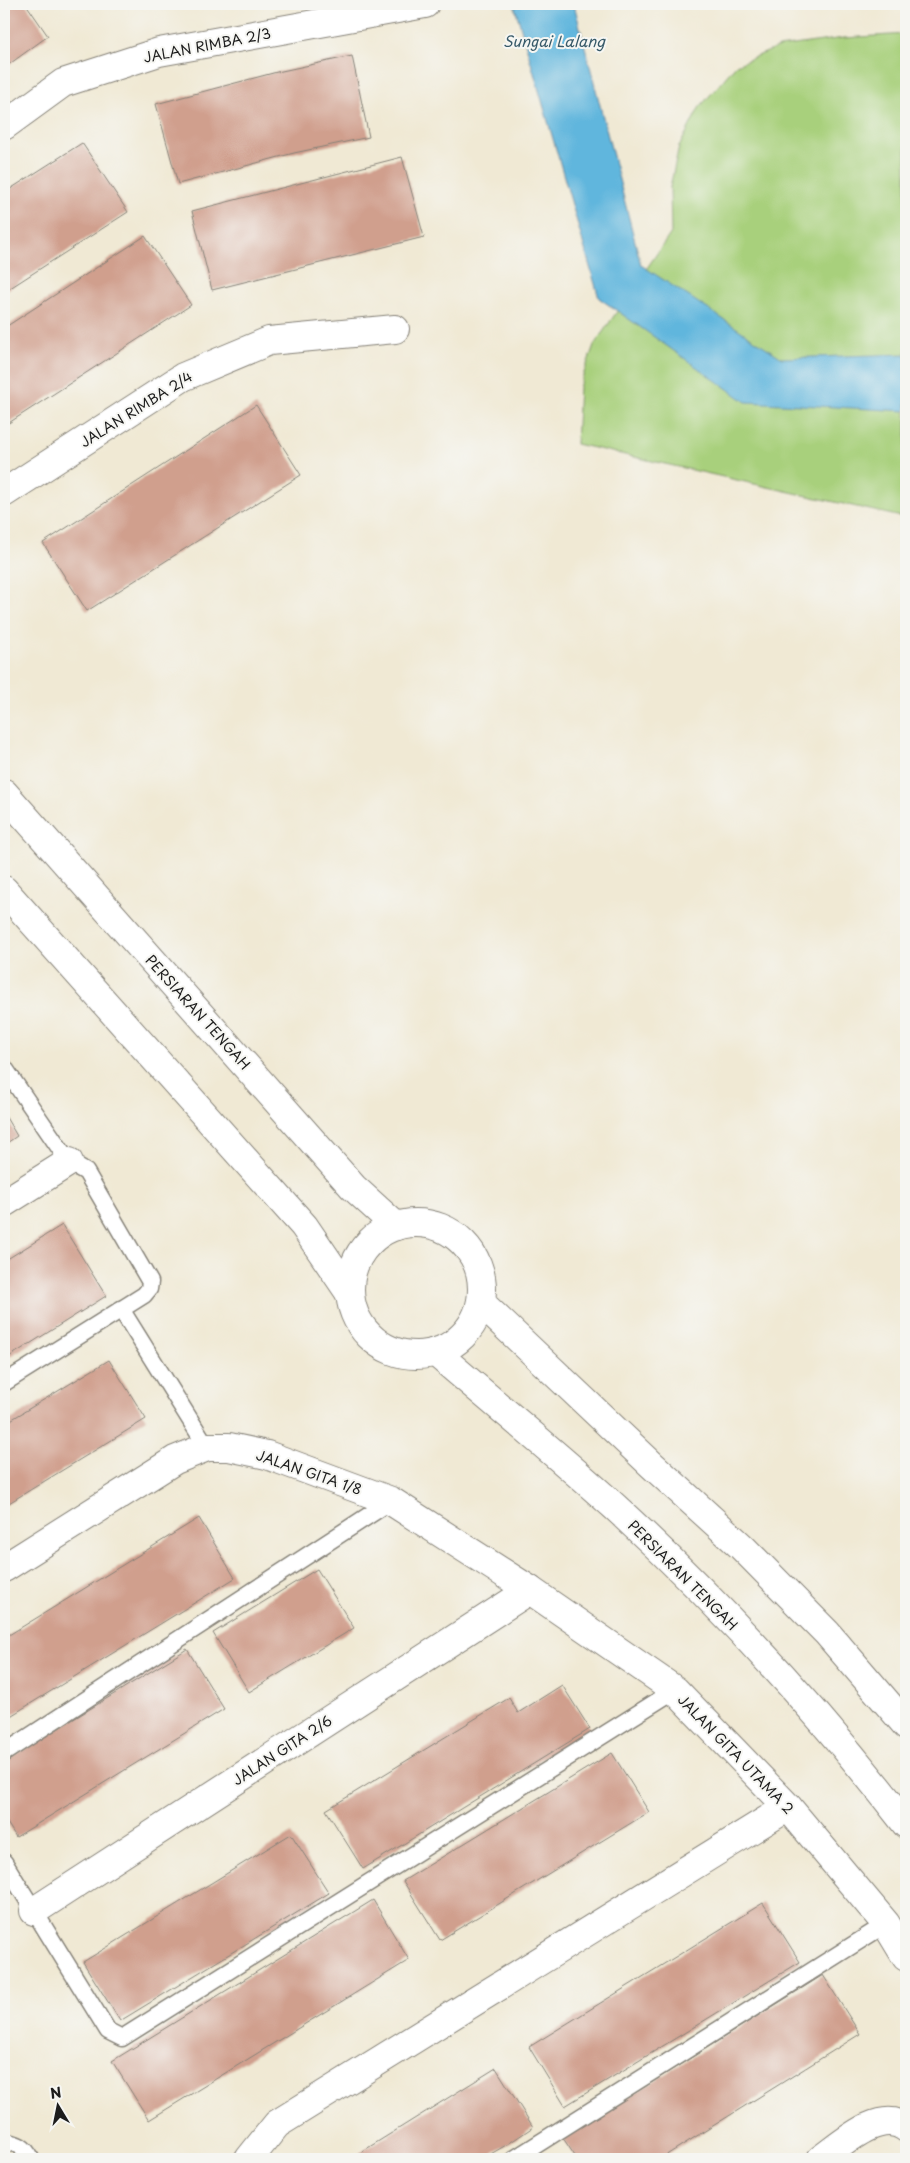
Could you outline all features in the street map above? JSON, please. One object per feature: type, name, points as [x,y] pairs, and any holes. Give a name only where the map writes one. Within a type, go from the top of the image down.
[{"type":"street","name":"JALAN RIMBA 2/3","points":[[4,126],[63,83],[159,52],[425,4]]},
{"type":"street","name":"JALAN RIMBA 2/4","points":[[4,493],[183,377],[269,341],[396,329]]},
{"type":"street","name":"PERSIARAN TENGAH","points":[[4,793],[353,1187],[396,1226]]},
{"type":"street","points":[[4,890],[304,1226],[349,1292]]},
{"type":"street","points":[[4,1204],[68,1162]]},
{"type":"street","points":[[413,1223],[431,1224],[447,1230],[461,1240],[472,1253],[480,1269],[483,1286],[476,1320],[466,1334],[452,1345],[419,1356],[402,1354],[378,1343],[360,1325],[352,1309],[349,1292],[350,1275],[357,1258],[366,1244],[380,1233],[396,1226],[413,1223]]},
{"type":"street","points":[[481,1303],[652,1465],[742,1546],[827,1633],[906,1725]]},
{"type":"street","name":"PERSIARAN TENGAH","points":[[435,1352],[614,1506],[700,1589],[853,1755],[906,1824]]},
{"type":"street","name":"JALAN GITA 1/8","points":[[4,1568],[174,1460],[207,1447],[229,1447],[267,1455],[391,1501],[530,1590]]},
{"type":"street","name":"JALAN GITA UTAMA 2","points":[[530,1590],[675,1690],[788,1807],[886,1924],[906,1957]]},
{"type":"street","name":"JALAN GITA 2/6","points":[[34,1911],[530,1590]]},
{"type":"street","points":[[250,2157],[277,2124],[788,1807]]},
{"type":"street","points":[[820,2159],[873,2124],[886,2120],[906,2128]]},
{"type":"lane","points":[[4,1067],[68,1162],[86,1172],[148,1274],[150,1282],[149,1289],[144,1295],[4,1383]]},
{"type":"lane","points":[[121,1309],[207,1447]]},
{"type":"lane","points":[[4,1753],[391,1501]]},
{"type":"lane","points":[[4,1862],[108,2031],[122,2038],[675,1690]]},
{"type":"lane","points":[[514,2159],[886,1924]]},
{"type":"lane","points":[[4,2143],[10,2142],[21,2146],[31,2159]]},
{"type":"green space","points":[[906,34],[906,518],[576,444],[579,387],[594,345],[671,233],[670,187],[679,147],[699,108],[736,65],[779,47],[844,38]]},
{"type":"water","name":"Sungai Lalang","points":[[514,4],[574,4],[641,265],[782,358],[906,354],[906,411],[746,402],[599,298]]},
{"type":"building","points":[[4,4],[26,4],[48,36],[4,68]]},
{"type":"building","points":[[352,56],[369,137],[294,153],[178,184],[156,104],[277,72]]},
{"type":"building","points":[[82,143],[128,212],[4,292],[4,193]]},
{"type":"building","points":[[402,157],[424,237],[212,290],[192,211]]},
{"type":"building","points":[[145,236],[191,305],[4,426],[4,328]]},
{"type":"building","points":[[256,405],[301,475],[87,611],[43,543]]},
{"type":"building","points":[[4,1114],[17,1136],[4,1145]]},
{"type":"building","points":[[62,1225],[106,1296],[4,1360],[4,1261]]},
{"type":"building","points":[[109,1360],[146,1419],[4,1506],[4,1424]]},
{"type":"building","points":[[199,1518],[235,1578],[4,1720],[4,1638]]},
{"type":"building","points":[[317,1569],[354,1628],[249,1692],[213,1633]]},
{"type":"building","points":[[187,1649],[224,1709],[16,1837],[4,1818],[4,1762]]},
{"type":"building","points":[[562,1685],[590,1729],[363,1869],[326,1810],[509,1698],[518,1713]]},
{"type":"building","points":[[612,1753],[649,1812],[440,1940],[403,1881]]},
{"type":"building","points":[[291,1834],[329,1893],[120,2021],[83,1962]]},
{"type":"building","points":[[373,1900],[409,1960],[149,2120],[112,2061]]},
{"type":"building","points":[[763,1903],[800,1962],[565,2106],[529,2047]]},
{"type":"building","points":[[823,1975],[860,2034],[660,2159],[577,2159],[563,2138]]},
{"type":"building","points":[[496,2068],[533,2127],[508,2144],[482,2159],[350,2159]]}]
